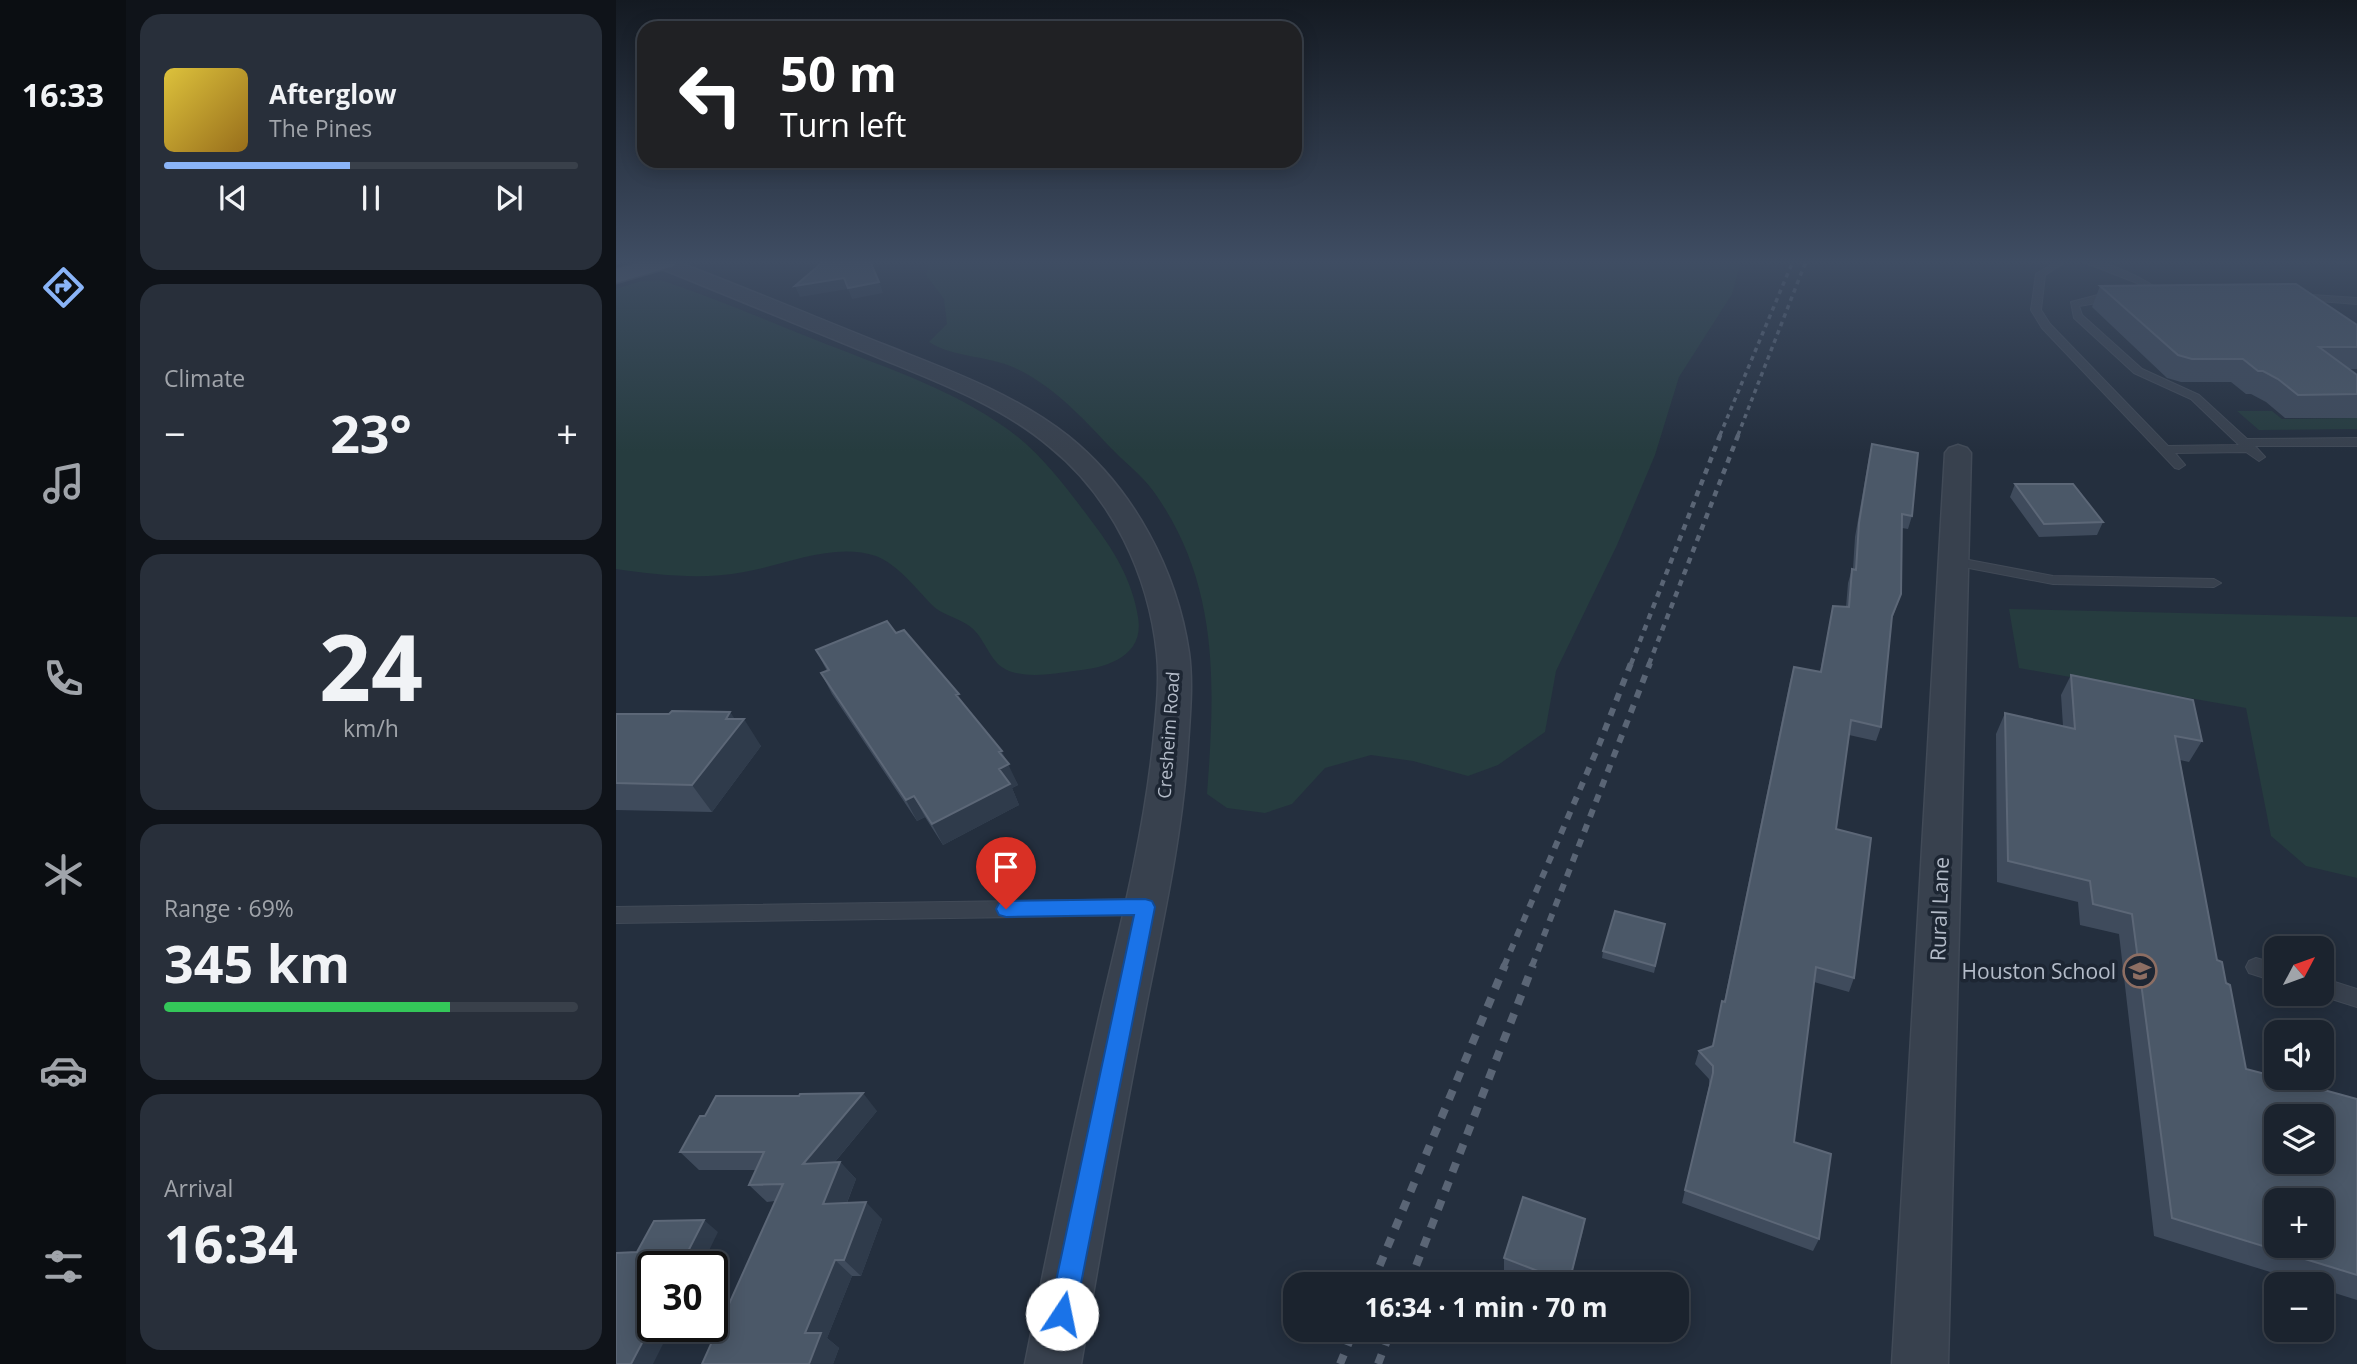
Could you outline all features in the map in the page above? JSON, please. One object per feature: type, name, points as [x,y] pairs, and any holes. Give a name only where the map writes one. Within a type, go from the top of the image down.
[{"type":"street","name":"Cresheim Road","points":[[818,325],[978,391],[1019,413],[1061,443],[1123,509],[1143,549],[1162,604],[1173,651],[1170,748],[1145,907],[1052,1364]]},
{"type":"street","name":"Rural Lane","points":[[1920,1364],[1958,453]]},
{"type":"lane","points":[[2045,325],[2179,465]]},
{"type":"lane","points":[[2087,325],[2138,371],[2195,397],[2251,449]]},
{"type":"lane","points":[[2165,450],[2251,449],[2357,442]]},
{"type":"lane","points":[[1953,562],[2053,580],[2214,583]]},
{"type":"lane","points":[[616,915],[1145,907]]},
{"type":"lane","points":[[2256,967],[2264,969]]},
{"type":"lane","points":[[2334,991],[2357,998]]},
{"type":"green space","points":[[616,325],[778,325],[925,383],[973,407],[1018,437],[1038,455],[1065,487],[1114,553],[1131,590],[1139,631],[1129,651],[1110,663],[1044,675],[1023,674],[1004,669],[973,629],[935,607],[906,577],[876,556],[860,552],[826,553],[760,569],[712,576],[664,575],[616,569]]},
{"type":"green space","points":[[946,325],[1712,325],[1679,377],[1655,455],[1617,545],[1556,671],[1545,732],[1498,765],[1468,776],[1413,761],[1371,755],[1325,768],[1292,804],[1265,813],[1227,808],[1207,794],[1211,676],[1202,600],[1176,527],[1154,492],[1077,413],[1054,392],[1029,375],[1004,364],[949,351],[929,342]]},
{"type":"green space","points":[[2237,411],[2272,411],[2282,419],[2357,418],[2357,429],[2259,430]]},
{"type":"green space","points":[[2009,609],[2357,617],[2357,878],[2306,866],[2271,836],[2246,708],[2019,668]]},
{"type":"building","points":[[2144,325],[2356,325],[2357,347],[2319,347],[2357,375],[2357,394],[2298,395],[2278,379],[2258,371],[2243,359],[2192,359],[2178,355]]},
{"type":"building","points":[[1872,444],[1918,453],[1912,516],[1902,514],[1901,594],[1892,616],[1881,727],[1851,720],[1836,829],[1871,838],[1854,978],[1816,967],[1794,1142],[1831,1154],[1819,1239],[1685,1190],[1713,1073],[1713,1066],[1699,1051],[1713,1046],[1722,1001],[1725,1002],[1794,667],[1821,672],[1833,606],[1849,607],[1852,569],[1856,570],[1859,523]]},
{"type":"building","points":[[2015,484],[2073,484],[2103,522],[2044,524]]},
{"type":"building","points":[[887,621],[896,633],[904,630],[959,694],[956,695],[1002,751],[999,752],[1009,764],[999,769],[1010,784],[932,824],[914,796],[906,800],[821,673],[829,670],[816,650]]},
{"type":"building","points":[[2071,675],[2193,700],[2202,741],[2175,736],[2217,960],[2222,962],[2226,983],[2230,985],[2246,1069],[2264,1074],[2264,1090],[2324,1090],[2357,1099],[2357,1275],[2302,1258],[2334,1258],[2334,1188],[2264,1188],[2264,1246],[2172,1218],[2132,914],[2093,904],[2090,881],[2008,861],[2005,713],[2075,729]]},
{"type":"building","points":[[672,711],[730,712],[726,719],[744,719],[692,785],[616,783],[616,714],[669,714]]},
{"type":"building","points":[[1615,911],[1665,924],[1655,966],[1603,951]]},
{"type":"building","points":[[863,1093],[803,1164],[840,1162],[823,1204],[866,1202],[844,1260],[835,1260],[805,1333],[821,1333],[809,1364],[702,1364],[712,1342],[728,1342],[728,1306],[783,1184],[749,1185],[764,1152],[680,1152],[700,1116],[705,1116],[716,1096]]},
{"type":"building","points":[[1523,1197],[1585,1219],[1572,1272],[1540,1272],[1504,1258]]},
{"type":"building","points":[[704,1220],[688,1251],[638,1251],[654,1221]]},
{"type":"building","points":[[637,1252],[637,1342],[643,1342],[631,1364],[616,1364],[616,1253]]},
{"type":"railway","points":[[1720,435],[1766,325]]},
{"type":"railway","points":[[1738,435],[1781,325]]},
{"type":"railway","points":[[1631,664],[1721,433]]},
{"type":"railway","points":[[1649,664],[1739,433]]},
{"type":"railway","points":[[1504,966],[1599,745],[1631,663]]},
{"type":"railway","points":[[1532,966],[1650,663]]},
{"type":"railway","points":[[1377,1272],[1505,965]]},
{"type":"railway","points":[[1414,1272],[1533,965]]},
{"type":"railway","points":[[1340,1364],[1349,1342]]},
{"type":"railway","points":[[1378,1364],[1386,1342]]},
{"type":"place","name":"Houston School","points":[[2140,971]]},
{"type":"route","points":[[1006,909],[1145,907],[1111,1063],[1062,1314]]}]
